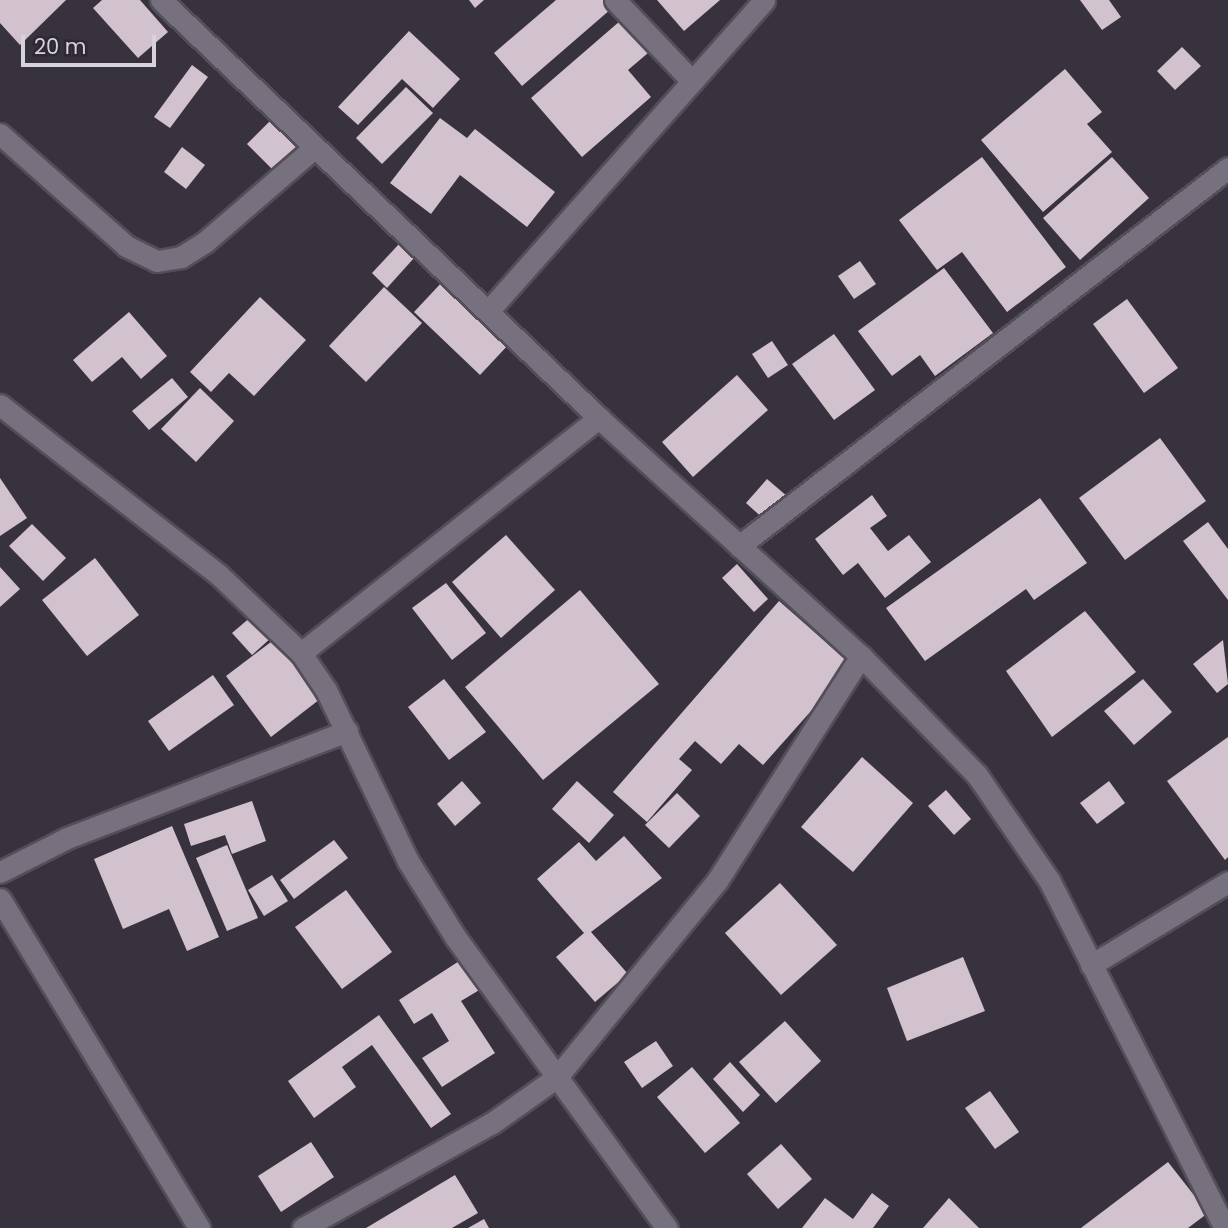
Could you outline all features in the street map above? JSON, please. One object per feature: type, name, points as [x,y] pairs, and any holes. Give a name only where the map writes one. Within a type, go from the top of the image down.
[{"type":"street","points":[[161,0],[490,309],[599,418],[861,656],[1014,820],[1225,1228]]},
{"type":"street","points":[[615,0],[690,79]]},
{"type":"street","points":[[490,309],[690,79],[764,0]]},
{"type":"street","points":[[0,134],[126,246],[157,261],[181,257],[205,242],[316,147]]},
{"type":"street","points":[[739,546],[1228,168]]},
{"type":"street","points":[[0,405],[219,575],[301,653],[346,731],[408,861],[557,1077],[667,1228]]},
{"type":"street","points":[[301,653],[599,418]]},
{"type":"street","points":[[303,1228],[492,1123],[557,1077],[717,881],[861,656]]},
{"type":"street","points":[[0,872],[67,838],[346,731]]},
{"type":"street","points":[[1091,965],[1228,882]]},
{"type":"street","points":[[0,899],[200,1228]]},
{"type":"building","points":[[0,0],[66,0],[20,45],[0,23]]},
{"type":"building","points":[[102,0],[140,0],[168,32],[138,58],[93,8]]},
{"type":"building","points":[[469,0],[484,0],[475,8]]},
{"type":"building","points":[[556,0],[603,0],[611,9],[522,86],[494,53]]},
{"type":"building","points":[[657,0],[720,0],[684,31]]},
{"type":"building","points":[[1080,0],[1109,0],[1121,17],[1102,30]]},
{"type":"building","points":[[620,21],[648,53],[628,70],[651,97],[582,157],[531,98]]},
{"type":"building","points":[[409,31],[460,79],[433,108],[402,79],[358,125],[338,107]]},
{"type":"building","points":[[1182,47],[1201,66],[1175,90],[1157,71]]},
{"type":"building","points":[[192,65],[208,77],[170,128],[154,117]]},
{"type":"building","points":[[1065,69],[1102,112],[1087,124],[1112,152],[1043,212],[981,140]]},
{"type":"building","points":[[406,87],[433,113],[382,164],[356,138]]},
{"type":"building","points":[[284,107],[313,136],[275,172],[247,144]]},
{"type":"building","points":[[440,118],[467,138],[475,129],[555,192],[527,227],[460,175],[431,214],[390,183]]},
{"type":"building","points":[[182,147],[205,165],[186,189],[164,172]]},
{"type":"building","points":[[982,157],[1066,267],[1007,312],[962,252],[937,270],[899,220]]},
{"type":"building","points":[[1112,157],[1149,198],[1080,260],[1043,218]]},
{"type":"building","points":[[399,244],[414,258],[387,288],[372,273]]},
{"type":"building","points":[[860,261],[876,284],[854,299],[838,276]]},
{"type":"building","points":[[944,268],[993,333],[935,376],[920,355],[892,376],[858,331]]},
{"type":"building","points":[[444,280],[510,343],[480,375],[414,312]]},
{"type":"building","points":[[384,287],[422,323],[366,382],[329,346]]},
{"type":"building","points":[[260,297],[306,340],[254,396],[229,373],[211,392],[190,372]]},
{"type":"building","points":[[1127,299],[1178,368],[1144,393],[1093,324]]},
{"type":"building","points":[[129,312],[167,356],[141,379],[122,357],[92,382],[73,360]]},
{"type":"building","points":[[834,334],[875,390],[834,420],[792,364]]},
{"type":"building","points":[[772,341],[788,365],[768,378],[752,354]]},
{"type":"building","points":[[737,375],[768,410],[693,477],[662,442]]},
{"type":"building","points":[[172,378],[188,397],[149,430],[132,411]]},
{"type":"building","points":[[200,388],[234,421],[196,462],[161,429]]},
{"type":"building","points":[[1160,438],[1206,501],[1125,560],[1079,498]]},
{"type":"building","points":[[0,478],[27,518],[0,536]]},
{"type":"building","points":[[767,479],[788,497],[766,521],[746,503]]},
{"type":"building","points":[[872,495],[887,516],[870,528],[888,551],[909,535],[931,562],[885,598],[858,563],[843,575],[815,539]]},
{"type":"building","points":[[1040,498],[1087,563],[1034,600],[1026,589],[925,661],[886,608]]},
{"type":"building","points":[[1208,522],[1228,549],[1228,600],[1183,541]]},
{"type":"building","points":[[32,524],[66,558],[43,581],[9,546]]},
{"type":"building","points":[[506,535],[555,590],[501,638],[452,582]]},
{"type":"building","points":[[95,558],[139,615],[87,656],[42,600]]},
{"type":"building","points":[[737,564],[768,599],[754,612],[722,578]]},
{"type":"building","points":[[0,567],[20,589],[0,607]]},
{"type":"building","points":[[446,583],[486,633],[452,660],[412,608]]},
{"type":"building","points":[[580,590],[659,684],[543,780],[465,687]]},
{"type":"building","points":[[779,601],[852,665],[763,765],[739,744],[721,764],[695,741],[679,759],[692,770],[647,822],[613,792]]},
{"type":"building","points":[[1085,611],[1136,672],[1052,737],[1006,671]]},
{"type":"building","points":[[252,616],[272,637],[252,655],[232,633]]},
{"type":"building","points":[[279,636],[324,696],[271,737],[226,676]]},
{"type":"building","points":[[1223,640],[1228,684],[1217,693],[1193,664]]},
{"type":"building","points":[[213,675],[234,705],[169,751],[148,721]]},
{"type":"building","points":[[444,679],[486,732],[449,760],[408,707]]},
{"type":"building","points":[[1143,679],[1172,712],[1134,745],[1104,711]]},
{"type":"building","points":[[1228,737],[1228,857],[1225,860],[1167,781]]},
{"type":"building","points":[[862,757],[913,803],[853,872],[801,827]]},
{"type":"building","points":[[462,781],[481,803],[455,826],[437,804]]},
{"type":"building","points":[[577,781],[614,815],[589,843],[552,809]]},
{"type":"building","points":[[1109,781],[1125,803],[1097,824],[1080,803]]},
{"type":"building","points":[[946,790],[971,819],[954,835],[928,806]]},
{"type":"building","points":[[677,793],[700,816],[669,848],[645,825]]},
{"type":"building","points":[[252,801],[266,841],[232,854],[225,835],[191,846],[184,824]]},
{"type":"building","points":[[172,826],[219,937],[187,951],[169,909],[123,929],[94,859]]},
{"type":"building","points":[[624,836],[662,878],[591,932],[628,974],[595,1002],[556,957],[584,933],[537,879],[579,842],[596,861]]},
{"type":"building","points":[[334,840],[348,858],[294,899],[280,880]]},
{"type":"building","points":[[227,845],[258,918],[227,931],[196,858]]},
{"type":"building","points":[[272,875],[288,901],[264,916],[248,890]]},
{"type":"building","points":[[780,883],[837,945],[781,995],[725,933]]},
{"type":"building","points":[[346,890],[392,952],[342,989],[295,927]]},
{"type":"building","points":[[467,956],[486,986],[461,1001],[495,1053],[442,1087],[422,1058],[449,1041],[432,1013],[414,1024],[399,1000]]},
{"type":"building","points":[[963,957],[985,1011],[907,1041],[887,988]]},
{"type":"building","points":[[379,1015],[451,1114],[431,1128],[372,1045],[342,1067],[356,1087],[314,1118],[288,1081]]},
{"type":"building","points":[[785,1021],[821,1061],[776,1103],[739,1062]]},
{"type":"building","points":[[656,1041],[673,1066],[642,1088],[624,1062]]},
{"type":"building","points":[[730,1062],[760,1095],[743,1112],[713,1079]]},
{"type":"building","points":[[692,1067],[740,1123],[705,1153],[657,1097]]},
{"type":"building","points":[[990,1091],[1019,1132],[995,1149],[965,1108]]},
{"type":"building","points":[[311,1142],[334,1177],[281,1212],[258,1176]]},
{"type":"building","points":[[781,1144],[812,1179],[778,1209],[747,1174]]},
{"type":"building","points":[[1168,1162],[1208,1213],[1188,1228],[1081,1228]]},
{"type":"building","points":[[455,1175],[478,1213],[452,1228],[366,1228]]},
{"type":"building","points":[[872,1193],[889,1206],[873,1228],[802,1228],[825,1198],[853,1219]]},
{"type":"building","points":[[949,1198],[979,1228],[923,1228]]},
{"type":"building","points":[[484,1219],[489,1228],[468,1228]]}]
